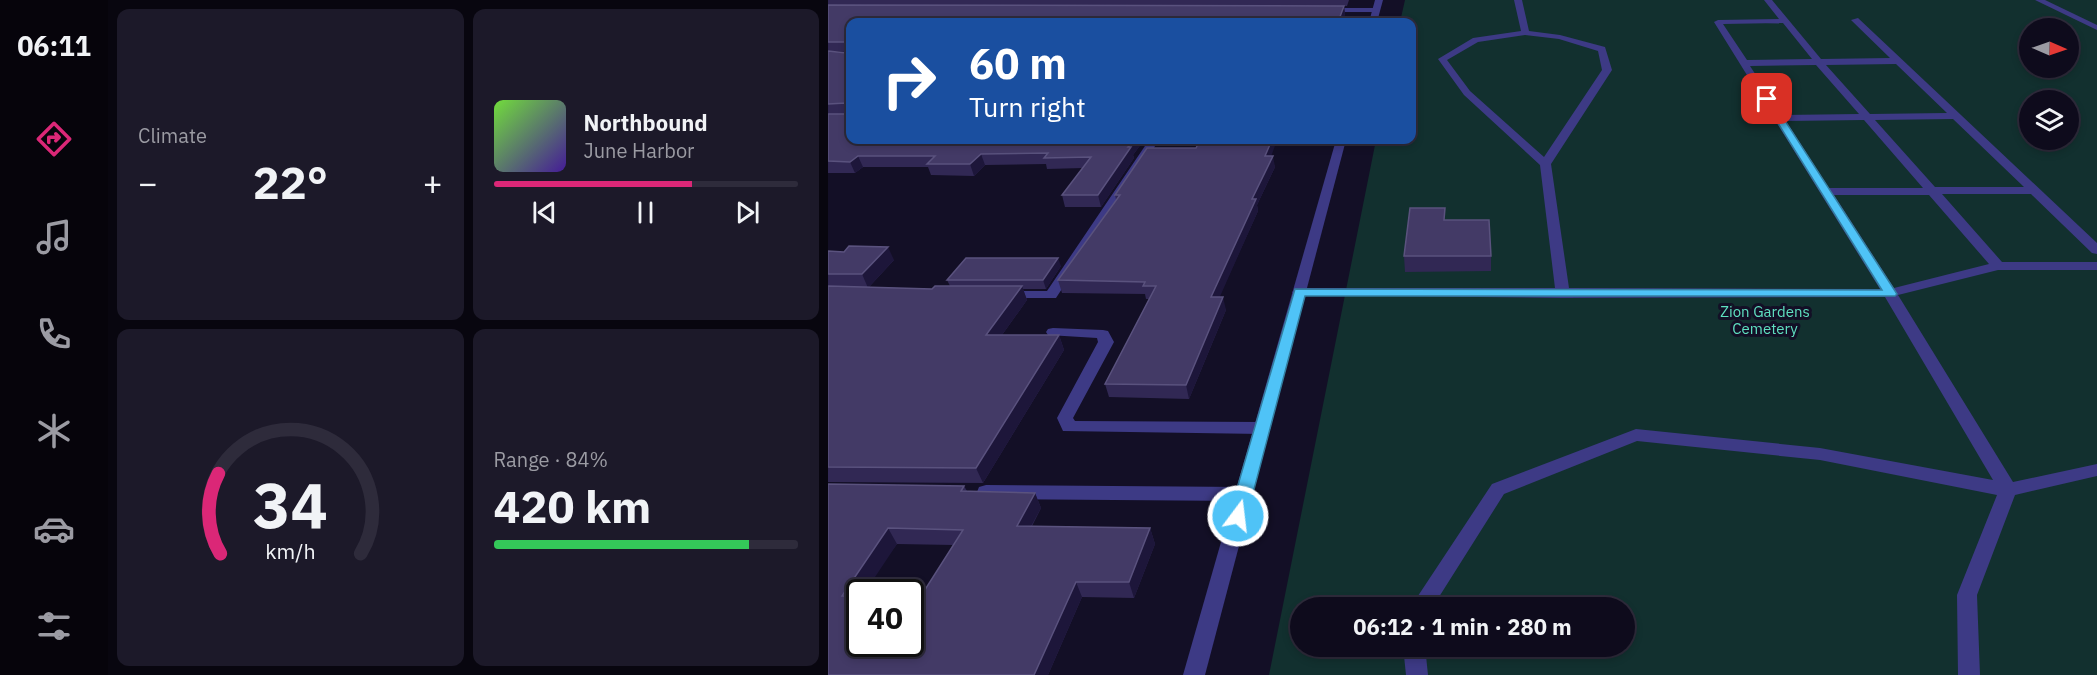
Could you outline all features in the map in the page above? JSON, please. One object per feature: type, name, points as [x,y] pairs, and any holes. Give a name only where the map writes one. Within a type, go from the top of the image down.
[{"type":"street","points":[[1374,18],[1379,0]]},
{"type":"street","points":[[1518,0],[1525,33]]},
{"type":"street","points":[[1768,0],[1818,62],[1998,266]]},
{"type":"street","points":[[2039,0],[2097,28]]},
{"type":"street","points":[[1317,10],[1376,10]]},
{"type":"street","points":[[1855,20],[2097,250]]},
{"type":"street","points":[[1787,21],[1718,22],[1890,294],[2008,490]]},
{"type":"street","points":[[1545,164],[1608,70],[1602,49],[1560,37],[1525,33],[1476,40],[1442,59],[1467,93],[1545,164],[1563,294]]},
{"type":"street","points":[[1744,63],[1898,61]]},
{"type":"street","points":[[1779,118],[1956,116]]},
{"type":"street","points":[[992,295],[1051,295],[1151,144]]},
{"type":"street","points":[[1194,675],[1340,144]]},
{"type":"street","points":[[1826,192],[2034,190]]},
{"type":"street","points":[[1299,292],[1890,294],[1998,266],[2097,266]]},
{"type":"street","points":[[1053,332],[1102,334],[1106,342],[1065,418],[1069,427],[1262,428]]},
{"type":"street","points":[[1427,597],[1498,489],[1636,435],[1820,454],[2008,490],[2097,470]]},
{"type":"street","points":[[1969,675],[1967,595],[2008,490]]},
{"type":"street","points":[[971,492],[1244,494]]},
{"type":"street","points":[[1416,657],[1418,675]]},
{"type":"green space","name":"Zion Gardens Cemetery","points":[[1405,0],[2097,0],[2097,675],[1269,675],[1375,144],[1416,144],[1416,18],[1401,18]]},
{"type":"building","points":[[828,5],[1344,6],[1340,18],[846,18],[846,42],[828,42]]},
{"type":"building","points":[[828,51],[846,53],[846,103],[828,104]]},
{"type":"building","points":[[828,114],[845,114],[846,144],[1131,144],[1128,147],[1131,147],[1098,195],[1062,195],[1091,157],[1044,158],[1048,153],[981,154],[970,164],[927,164],[935,156],[858,156],[850,162],[828,161]]},
{"type":"building","points":[[1198,144],[1270,144],[1265,156],[1273,156],[1252,199],[1256,199],[1211,297],[1223,297],[1186,385],[1105,384],[1156,286],[1143,286],[1145,282],[1058,280],[1120,195],[1115,195],[1147,148],[1196,148]]},
{"type":"building","points":[[1410,208],[1445,208],[1444,220],[1489,220],[1491,256],[1404,256]]},
{"type":"building","points":[[849,246],[888,247],[862,274],[828,274],[828,251],[844,252]]},
{"type":"building","points":[[966,258],[1058,258],[1043,280],[947,280]]},
{"type":"building","points":[[828,286],[932,289],[935,286],[1022,286],[986,335],[1059,335],[976,468],[828,467]]},
{"type":"building","points":[[828,484],[964,486],[961,491],[1035,493],[1017,526],[1150,528],[1129,582],[1076,582],[1034,675],[828,675]]},
{"type":"route","points":[[1238,516],[1299,292],[1890,294],[1767,99]]}]
